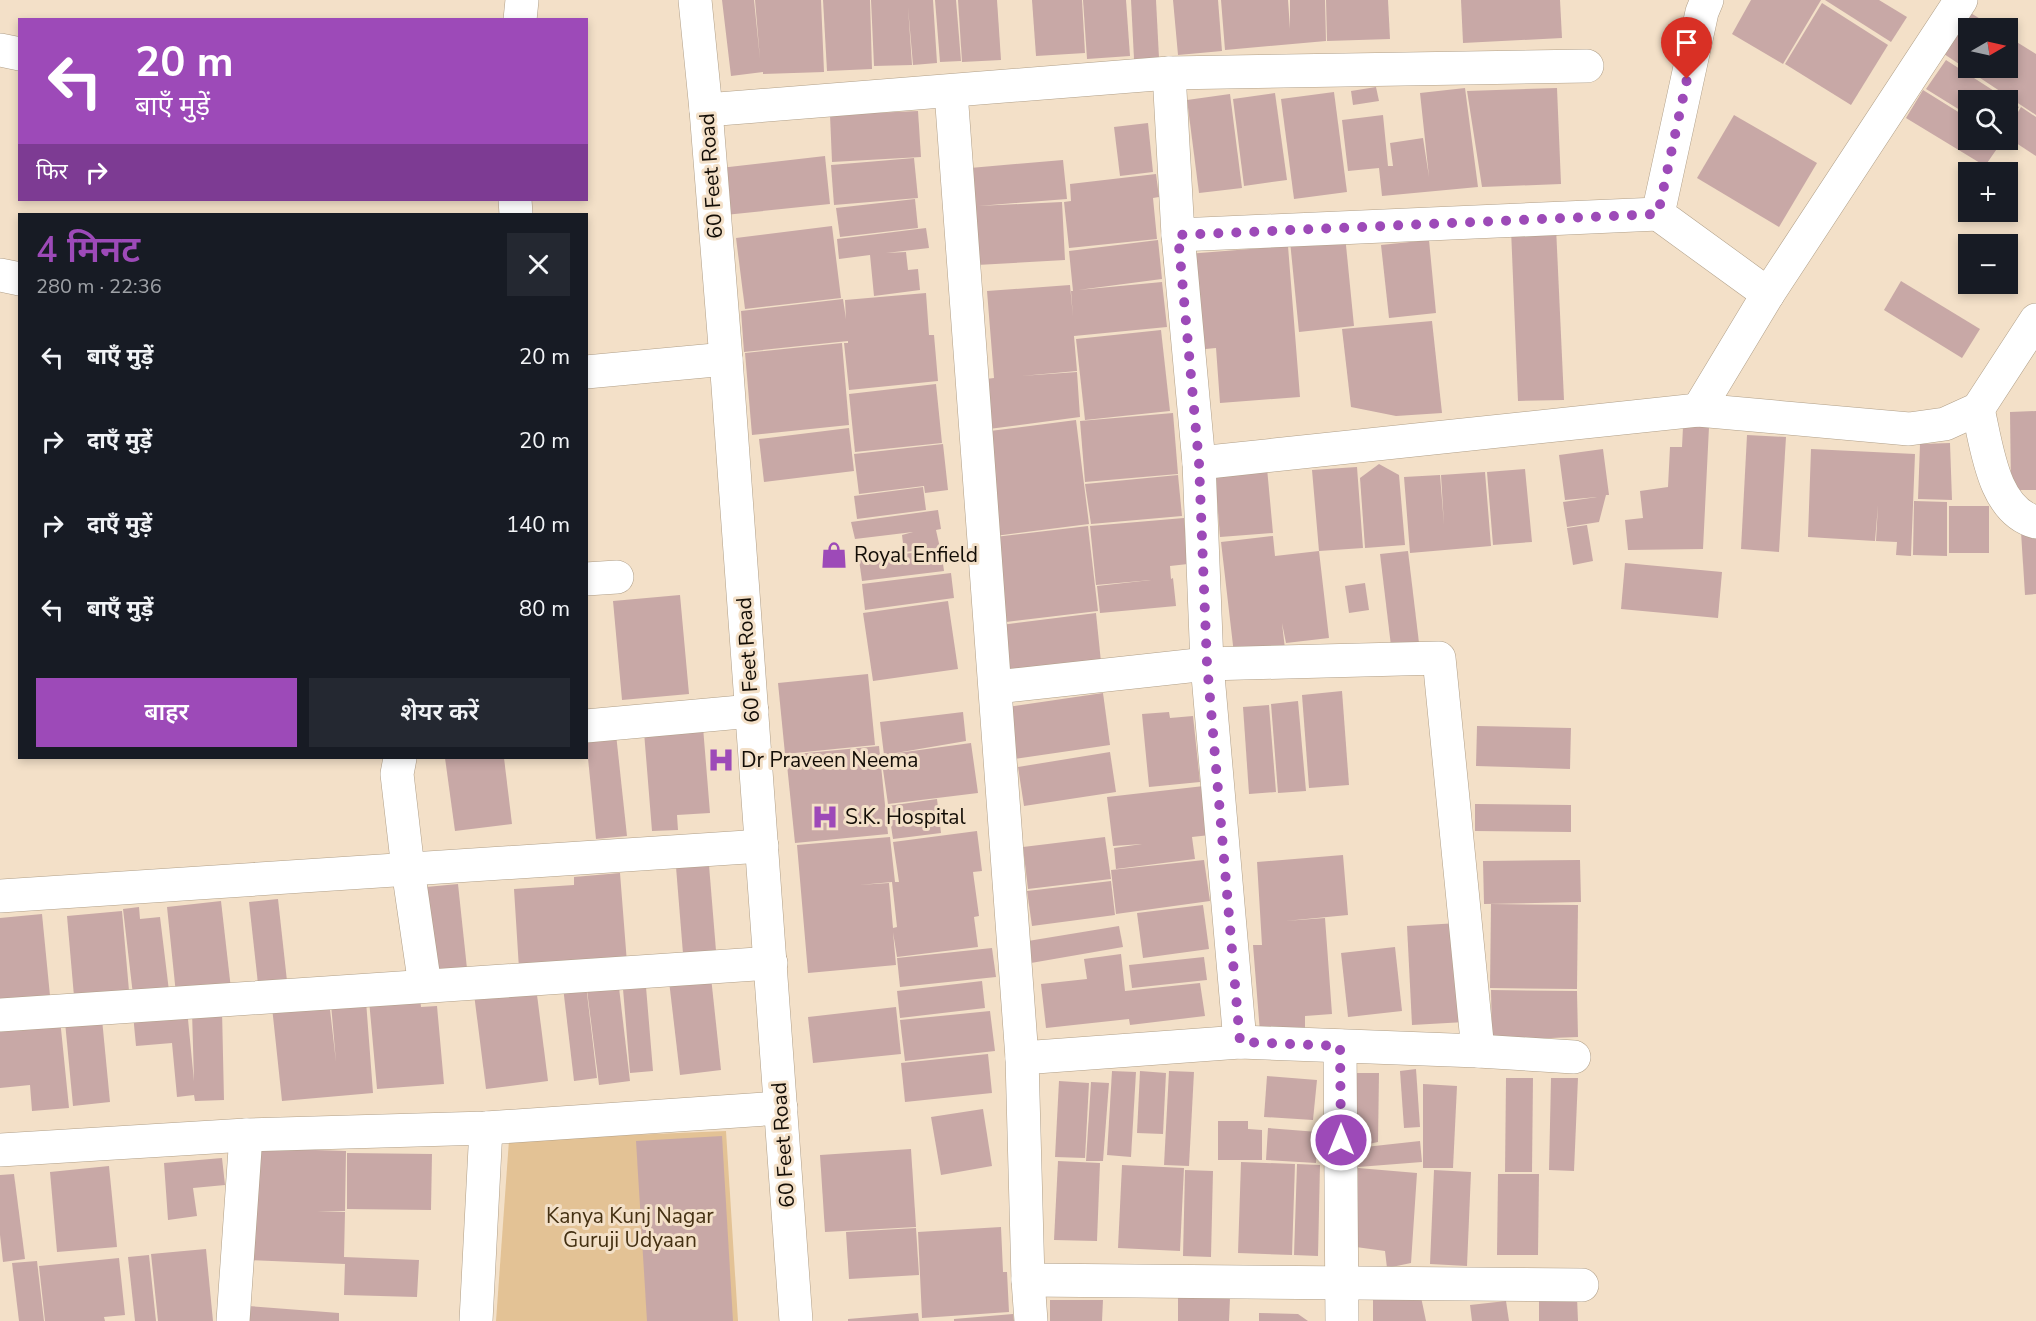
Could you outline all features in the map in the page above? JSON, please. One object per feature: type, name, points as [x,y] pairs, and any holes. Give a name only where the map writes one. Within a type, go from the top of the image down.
[{"type":"street","points":[[520,18],[522,0]]},
{"type":"street","name":"60 Feet Road","points":[[695,0],[726,359],[796,1321]]},
{"type":"street","points":[[1658,214],[1702,12],[1707,0]]},
{"type":"street","points":[[1698,410],[1768,294],[1961,0]]},
{"type":"street","points":[[0,50],[18,54]]},
{"type":"street","points":[[706,110],[1169,74],[1587,66]]},
{"type":"street","points":[[1169,74],[1178,235],[1199,463],[1207,664],[1240,1042]]},
{"type":"street","points":[[951,92],[1022,1058],[1031,1321]]},
{"type":"street","points":[[1178,235],[1658,214],[1768,294]]},
{"type":"street","points":[[0,275],[18,279]]},
{"type":"street","points":[[1199,463],[1698,410],[1909,429],[1945,424],[1978,409],[2036,320]]},
{"type":"street","points":[[588,372],[726,359]]},
{"type":"street","points":[[1978,409],[2002,495],[2017,515],[2036,522]]},
{"type":"street","points":[[996,687],[1207,664],[1439,658],[1478,1051]]},
{"type":"street","points":[[588,726],[752,711]]},
{"type":"street","points":[[400,759],[398,774],[408,869],[425,986]]},
{"type":"street","points":[[0,896],[762,846]]},
{"type":"street","points":[[0,1016],[771,963]]},
{"type":"street","points":[[1022,1058],[1240,1042],[1574,1057]]},
{"type":"street","points":[[1340,1046],[1342,1321]]},
{"type":"street","points":[[0,1150],[246,1135],[486,1128],[780,1108]]},
{"type":"street","points":[[476,1321],[486,1128]]},
{"type":"street","points":[[233,1321],[246,1135]]},
{"type":"street","points":[[1028,1280],[1582,1285]]},
{"type":"green space","name":"Kanya Kunj Nagar Guruji Udyaan","points":[[726,1131],[738,1321],[496,1321],[509,1140]]},
{"type":"building","points":[[722,0],[754,0],[760,59],[755,0],[821,0],[824,72],[763,74],[763,72],[731,76]]},
{"type":"building","points":[[823,0],[870,0],[872,69],[827,71]]},
{"type":"building","points":[[871,0],[933,0],[937,63],[913,65],[908,7],[912,65],[874,66]]},
{"type":"building","points":[[935,0],[956,0],[961,61],[940,62]]},
{"type":"building","points":[[958,0],[997,0],[1001,60],[962,62]]},
{"type":"building","points":[[1032,0],[1082,0],[1085,53],[1036,56]]},
{"type":"building","points":[[1083,0],[1126,0],[1130,56],[1087,59]]},
{"type":"building","points":[[1131,0],[1156,0],[1159,58],[1134,59]]},
{"type":"building","points":[[1173,0],[1218,0],[1222,51],[1178,55]]},
{"type":"building","points":[[1221,0],[1288,0],[1290,29],[1290,0],[1325,0],[1326,41],[1225,50]]},
{"type":"building","points":[[1326,0],[1388,0],[1390,39],[1327,41]]},
{"type":"building","points":[[1461,0],[1560,0],[1562,38],[1463,43]]},
{"type":"building","points":[[1751,0],[1821,0],[1783,64],[1732,34]]},
{"type":"building","points":[[1825,0],[1879,0],[1907,17],[1891,42]]},
{"type":"building","points":[[1822,3],[1888,45],[1851,105],[1785,64]]},
{"type":"building","points":[[1969,12],[1979,18],[1965,18]]},
{"type":"building","points":[[1958,30],[1958,63],[1944,54]]},
{"type":"building","points":[[2018,43],[2036,54],[2036,115],[2018,103],[2018,90],[1998,90],[1980,78],[2018,78]]},
{"type":"building","points":[[1946,60],[1958,68],[1958,78],[1974,78],[1993,90],[1958,90],[1958,109],[1926,89]]},
{"type":"building","points":[[1376,87],[1379,101],[1353,105],[1351,91]]},
{"type":"building","points":[[1465,88],[1478,187],[1382,196],[1379,168],[1348,171],[1342,120],[1383,115],[1388,166],[1393,166],[1390,143],[1423,138],[1429,177],[1420,93]]},
{"type":"building","points":[[1557,88],[1561,184],[1482,187],[1467,91]]},
{"type":"building","points":[[1923,90],[1958,112],[1958,150],[1906,118]]},
{"type":"building","points":[[1334,92],[1347,192],[1294,199],[1281,99]]},
{"type":"building","points":[[1275,93],[1287,180],[1244,186],[1233,99]]},
{"type":"building","points":[[1230,94],[1242,188],[1199,193],[1187,100]]},
{"type":"building","points":[[2021,107],[2036,117],[2036,156],[2018,144],[2018,112]]},
{"type":"building","points":[[918,111],[921,157],[832,162],[830,115]]},
{"type":"building","points":[[1734,115],[1817,163],[1779,227],[1697,178]]},
{"type":"building","points":[[1148,123],[1153,172],[1120,176],[1114,127]]},
{"type":"building","points":[[1959,150],[1996,150],[1988,162],[1978,162]]},
{"type":"building","points":[[825,156],[830,204],[725,215],[720,168]]},
{"type":"building","points":[[914,158],[918,198],[834,205],[831,165]]},
{"type":"building","points":[[1063,160],[1067,199],[978,206],[1062,202],[1065,260],[977,265],[970,168]]},
{"type":"building","points":[[1156,174],[1159,197],[1153,198],[1157,239],[1069,248],[1064,202],[1071,201],[1070,184]]},
{"type":"building","points":[[915,199],[918,228],[840,237],[836,208]]},
{"type":"building","points":[[832,226],[841,298],[745,309],[736,238]]},
{"type":"building","points":[[1556,227],[1564,400],[1518,401],[1511,229]]},
{"type":"building","points":[[926,228],[929,248],[886,253],[906,252],[908,270],[918,269],[920,290],[874,296],[870,255],[839,259],[837,239]]},
{"type":"building","points":[[1345,235],[1354,326],[1299,332],[1290,241]]},
{"type":"building","points":[[1158,240],[1162,279],[1078,290],[1162,282],[1167,327],[1074,336],[1077,371],[1021,376],[1077,372],[1080,417],[981,430],[986,379],[994,378],[987,291],[1070,285],[1073,317],[1069,251]]},
{"type":"building","points":[[1429,240],[1436,313],[1389,318],[1381,245]]},
{"type":"building","points":[[1288,246],[1300,397],[1220,403],[1216,348],[1195,350],[1187,254]]},
{"type":"building","points":[[1901,281],[1980,329],[1962,358],[1884,310]]},
{"type":"building","points":[[926,293],[929,335],[934,335],[938,381],[849,390],[844,343],[848,341],[744,352],[741,311],[843,299],[846,319],[845,300]]},
{"type":"building","points":[[1432,321],[1442,413],[1396,416],[1351,407],[1342,329]]},
{"type":"building","points":[[1161,330],[1170,411],[1085,420],[1076,339]]},
{"type":"building","points":[[842,343],[849,425],[752,435],[745,353]]},
{"type":"building","points":[[936,384],[942,443],[855,452],[849,394]]},
{"type":"building","points":[[2036,411],[2036,490],[2011,490],[2010,412]]},
{"type":"building","points":[[1173,413],[1178,474],[1085,482],[1080,421]]},
{"type":"building","points":[[1076,420],[1089,524],[995,536],[982,432]]},
{"type":"building","points":[[1683,427],[1709,427],[1703,549],[1628,550],[1625,520],[1643,518],[1640,491],[1668,487],[1670,447],[1682,447]]},
{"type":"building","points":[[849,428],[854,471],[764,482],[759,439]]},
{"type":"building","points":[[1747,435],[1786,437],[1779,552],[1741,549]]},
{"type":"building","points":[[1950,443],[1952,500],[1918,499],[1920,444]]},
{"type":"building","points":[[943,444],[948,490],[925,493],[924,486],[859,494],[854,454]]},
{"type":"building","points":[[1603,449],[1609,495],[1606,495],[1599,522],[1567,527],[1563,502],[1597,497],[1565,500],[1559,455]]},
{"type":"building","points":[[1811,449],[1915,454],[1911,556],[1896,555],[1897,542],[1876,541],[1878,505],[1875,541],[1808,537]]},
{"type":"building","points":[[1379,464],[1399,475],[1405,545],[1365,548],[1360,478]]},
{"type":"building","points":[[1357,467],[1363,548],[1319,551],[1312,470]]},
{"type":"building","points":[[1267,468],[1273,533],[1220,537],[1215,473]]},
{"type":"building","points":[[1525,469],[1532,542],[1493,545],[1487,472]]},
{"type":"building","points":[[1485,472],[1491,546],[1410,553],[1404,477],[1440,475],[1444,525],[1441,475]]},
{"type":"building","points":[[1178,475],[1182,516],[1091,524],[1085,484]]},
{"type":"building","points":[[923,487],[926,510],[857,519],[854,496]]},
{"type":"building","points":[[1914,501],[1947,502],[1947,556],[1913,555]]},
{"type":"building","points":[[1949,506],[1989,506],[1989,553],[1949,553]]},
{"type":"building","points":[[938,510],[941,529],[936,530],[940,548],[904,552],[902,535],[913,532],[855,539],[851,522]]},
{"type":"building","points":[[1184,518],[1188,564],[1170,566],[1176,606],[1100,613],[1097,586],[1151,580],[1096,585],[1090,526]]},
{"type":"building","points":[[1587,525],[1593,561],[1573,565],[1567,528]]},
{"type":"building","points":[[1088,526],[1098,611],[1006,622],[995,537]]},
{"type":"building","points":[[2021,532],[2036,532],[2036,594],[2025,595]]},
{"type":"building","points":[[1273,536],[1275,556],[1319,551],[1329,638],[1286,643],[1282,623],[1285,649],[1234,654],[1221,542]]},
{"type":"building","points":[[941,549],[944,571],[862,581],[859,560]]},
{"type":"building","points":[[1408,551],[1419,643],[1391,646],[1380,554]]},
{"type":"building","points":[[1625,563],[1722,572],[1718,618],[1621,609]]},
{"type":"building","points":[[951,573],[954,598],[865,610],[862,584]]},
{"type":"building","points":[[1365,583],[1369,610],[1349,613],[1345,586]]},
{"type":"building","points":[[680,595],[689,694],[622,700],[613,601]]},
{"type":"building","points":[[948,601],[958,669],[873,681],[863,613]]},
{"type":"building","points":[[1096,613],[1101,662],[1007,673],[1001,625]]},
{"type":"building","points":[[868,674],[875,745],[785,754],[778,683]]},
{"type":"building","points":[[1342,691],[1349,785],[1309,788],[1302,695]]},
{"type":"building","points":[[1103,693],[1110,745],[1014,759],[1007,707]]},
{"type":"building","points":[[1298,701],[1306,791],[1278,793],[1271,704]]},
{"type":"building","points":[[1269,705],[1276,792],[1249,794],[1243,707]]},
{"type":"building","points":[[963,712],[966,741],[890,754],[971,743],[978,793],[888,804],[881,756],[884,755],[880,722]]},
{"type":"building","points":[[1169,712],[1170,718],[1193,716],[1200,782],[1149,787],[1142,714]]},
{"type":"building","points":[[1477,726],[1571,728],[1570,769],[1476,766]]},
{"type":"building","points":[[703,727],[710,813],[677,815],[678,830],[652,831],[644,732]]},
{"type":"building","points":[[616,734],[627,836],[596,839],[588,738]]},
{"type":"building","points":[[879,746],[888,834],[795,843],[786,755]]},
{"type":"building","points":[[1110,752],[1116,792],[1024,806],[1018,767]]},
{"type":"building","points":[[445,759],[504,759],[512,824],[455,831]]},
{"type":"building","points":[[1204,786],[1210,835],[1192,837],[1195,859],[1116,869],[1114,848],[1142,844],[1113,846],[1107,797]]},
{"type":"building","points":[[937,799],[941,833],[893,839],[888,806]]},
{"type":"building","points":[[1475,804],[1571,805],[1571,832],[1475,831]]},
{"type":"building","points":[[977,831],[982,871],[973,872],[979,916],[974,917],[978,947],[897,957],[893,932],[896,965],[808,973],[797,845],[890,837],[895,882],[899,882],[893,842]],"holes":[[[892,882],[897,927],[893,928],[889,883],[859,885]]]},
{"type":"building","points":[[1105,837],[1111,879],[1028,889],[1023,847]]},
{"type":"building","points":[[1343,855],[1348,915],[1285,921],[1325,918],[1332,1014],[1305,1016],[1305,1028],[1260,1032],[1253,945],[1262,945],[1257,862]]},
{"type":"building","points":[[1204,860],[1210,901],[1116,914],[1111,870]]},
{"type":"building","points":[[1580,860],[1581,902],[1484,904],[1483,861]]},
{"type":"building","points":[[709,865],[717,963],[684,966],[676,867]]},
{"type":"building","points":[[620,873],[627,963],[519,969],[514,889],[574,885],[574,877]]},
{"type":"building","points":[[1111,881],[1115,915],[1032,926],[1027,891]]},
{"type":"building","points":[[458,884],[468,978],[436,981],[426,887]]},
{"type":"building","points":[[278,899],[287,981],[258,984],[249,902]]},
{"type":"building","points":[[221,901],[231,989],[176,994],[167,907]]},
{"type":"building","points":[[1491,904],[1578,905],[1577,989],[1490,988]]},
{"type":"building","points":[[1203,905],[1209,949],[1143,958],[1137,913]]},
{"type":"building","points":[[139,907],[140,919],[160,917],[169,991],[133,995],[123,909]]},
{"type":"building","points":[[122,911],[130,1002],[75,1008],[67,916]]},
{"type":"building","points":[[42,914],[51,1006],[0,1011],[0,918]]},
{"type":"building","points":[[1459,923],[1465,1022],[1412,1025],[1407,926]]},
{"type":"building","points":[[1119,926],[1123,947],[1031,963],[1028,941]]},
{"type":"building","points":[[1395,947],[1402,1011],[1348,1017],[1341,953]]},
{"type":"building","points":[[992,948],[996,977],[900,987],[897,958]]},
{"type":"building","points":[[1121,954],[1125,991],[1200,983],[1205,1016],[1130,1025],[1129,1019],[1046,1028],[1041,984],[1087,979],[1084,959]]},
{"type":"building","points":[[1204,957],[1207,980],[1132,988],[1129,965]]},
{"type":"building","points":[[711,977],[721,1070],[680,1075],[669,981]]},
{"type":"building","points":[[618,979],[630,1081],[599,1085],[586,982]]},
{"type":"building","points":[[982,981],[985,1008],[900,1018],[897,991]]},
{"type":"building","points":[[586,985],[597,1078],[574,1081],[563,987]]},
{"type":"building","points":[[536,987],[548,1081],[486,1089],[474,994]]},
{"type":"building","points":[[646,987],[653,1071],[630,1073],[623,989]]},
{"type":"building","points":[[1491,990],[1577,991],[1578,1037],[1492,1040]]},
{"type":"building","points":[[420,997],[421,1007],[437,1006],[444,1084],[377,1089],[369,1000]]},
{"type":"building","points":[[329,1001],[336,1062],[331,1004],[366,1001],[373,1093],[282,1101],[272,1007]]},
{"type":"building","points":[[896,1007],[901,1054],[813,1063],[808,1017]]},
{"type":"building","points":[[187,1009],[194,1081],[192,1011],[222,1010],[224,1100],[195,1101],[194,1095],[177,1097],[172,1043],[136,1046],[133,1014]]},
{"type":"building","points":[[990,1011],[995,1051],[905,1061],[900,1020]]},
{"type":"building","points":[[60,1019],[69,1108],[32,1111],[30,1085],[0,1088],[0,1025]]},
{"type":"building","points":[[102,1019],[110,1102],[73,1106],[65,1022]]},
{"type":"building","points":[[988,1054],[992,1093],[905,1102],[901,1063]]},
{"type":"building","points":[[1416,1069],[1420,1127],[1404,1128],[1400,1071]]},
{"type":"building","points":[[1112,1071],[1136,1072],[1131,1157],[1107,1155]]},
{"type":"building","points":[[1140,1071],[1166,1073],[1163,1134],[1137,1133]]},
{"type":"building","points":[[1169,1071],[1194,1072],[1189,1166],[1164,1165]]},
{"type":"building","points":[[1352,1073],[1379,1073],[1378,1142],[1350,1148]]},
{"type":"building","points":[[1267,1076],[1317,1080],[1313,1120],[1264,1117]]},
{"type":"building","points":[[1506,1078],[1533,1078],[1532,1172],[1505,1172]]},
{"type":"building","points":[[1551,1078],[1578,1078],[1574,1171],[1549,1170]]},
{"type":"building","points":[[1059,1081],[1089,1083],[1085,1158],[1055,1157]]},
{"type":"building","points":[[1091,1082],[1109,1083],[1103,1161],[1086,1161]]},
{"type":"building","points":[[1423,1084],[1457,1086],[1453,1168],[1423,1168]]},
{"type":"building","points":[[983,1109],[992,1166],[941,1175],[931,1117]]},
{"type":"building","points":[[1218,1121],[1248,1121],[1248,1129],[1262,1130],[1262,1160],[1218,1160]]},
{"type":"building","points":[[1268,1128],[1318,1132],[1316,1163],[1266,1160]]},
{"type":"building","points":[[722,1136],[733,1321],[647,1321],[636,1141]]},
{"type":"building","points":[[1420,1141],[1422,1162],[1358,1167],[1356,1148]]},
{"type":"building","points":[[253,1148],[346,1151],[345,1211],[317,1211],[345,1212],[344,1257],[419,1260],[417,1297],[344,1295],[345,1264],[245,1260]]},
{"type":"building","points":[[911,1149],[916,1227],[825,1232],[820,1155]]},
{"type":"building","points":[[347,1153],[432,1154],[431,1210],[347,1209]]},
{"type":"building","points":[[222,1158],[225,1185],[193,1188],[197,1216],[168,1220],[164,1163]]},
{"type":"building","points":[[1058,1161],[1100,1163],[1097,1241],[1054,1240]]},
{"type":"building","points":[[1241,1162],[1295,1164],[1292,1255],[1238,1253]]},
{"type":"building","points":[[1297,1164],[1320,1165],[1318,1256],[1294,1255]]},
{"type":"building","points":[[1122,1165],[1184,1168],[1180,1251],[1118,1248]]},
{"type":"building","points":[[109,1166],[117,1247],[57,1252],[50,1172]]},
{"type":"building","points":[[1358,1168],[1417,1173],[1411,1263],[1387,1268],[1385,1251],[1356,1247]]},
{"type":"building","points":[[1185,1170],[1213,1171],[1211,1257],[1183,1256]]},
{"type":"building","points":[[1434,1170],[1471,1172],[1467,1266],[1430,1264]]},
{"type":"building","points":[[14,1174],[25,1259],[3,1262],[0,1235],[0,1175]]},
{"type":"building","points":[[1498,1174],[1539,1174],[1538,1255],[1497,1255]]},
{"type":"building","points":[[1001,1227],[1003,1272],[1007,1272],[1009,1312],[922,1318],[918,1232]]},
{"type":"building","points":[[916,1228],[919,1275],[849,1279],[846,1232]]},
{"type":"building","points":[[206,1249],[213,1321],[158,1321],[151,1254]]},
{"type":"building","points":[[149,1255],[156,1321],[135,1321],[128,1257]]},
{"type":"building","points":[[119,1258],[125,1315],[104,1317],[105,1321],[45,1321],[39,1266]]},
{"type":"building","points":[[37,1261],[44,1321],[19,1321],[12,1263]]},
{"type":"building","points":[[1178,1297],[1230,1298],[1229,1321],[1178,1321]]},
{"type":"building","points":[[1421,1297],[1426,1321],[1373,1321],[1373,1300]]},
{"type":"building","points":[[1577,1297],[1578,1321],[1539,1321],[1539,1298]]},
{"type":"building","points":[[1050,1300],[1103,1300],[1102,1321],[1050,1321]]},
{"type":"building","points":[[1506,1301],[1509,1321],[1472,1321],[1470,1305]]},
{"type":"building","points":[[248,1306],[339,1313],[339,1321],[247,1321]]},
{"type":"building","points":[[918,1313],[919,1321],[848,1321],[848,1319]]},
{"type":"building","points":[[1259,1313],[1298,1314],[1308,1321],[1259,1321]]},
{"type":"building","points":[[1013,1314],[1014,1321],[954,1321],[954,1319]]},
{"type":"place","name":"Royal Enfield","points":[[834,555]]},
{"type":"place","name":"Dr Praveen Neema","points":[[721,760]]},
{"type":"place","name":"S.K. Hospital","points":[[825,817]]},
{"type":"route","points":[[1341,1140],[1340,1046],[1240,1042],[1207,664],[1199,463],[1178,235],[1658,214],[1687,79]]}]
